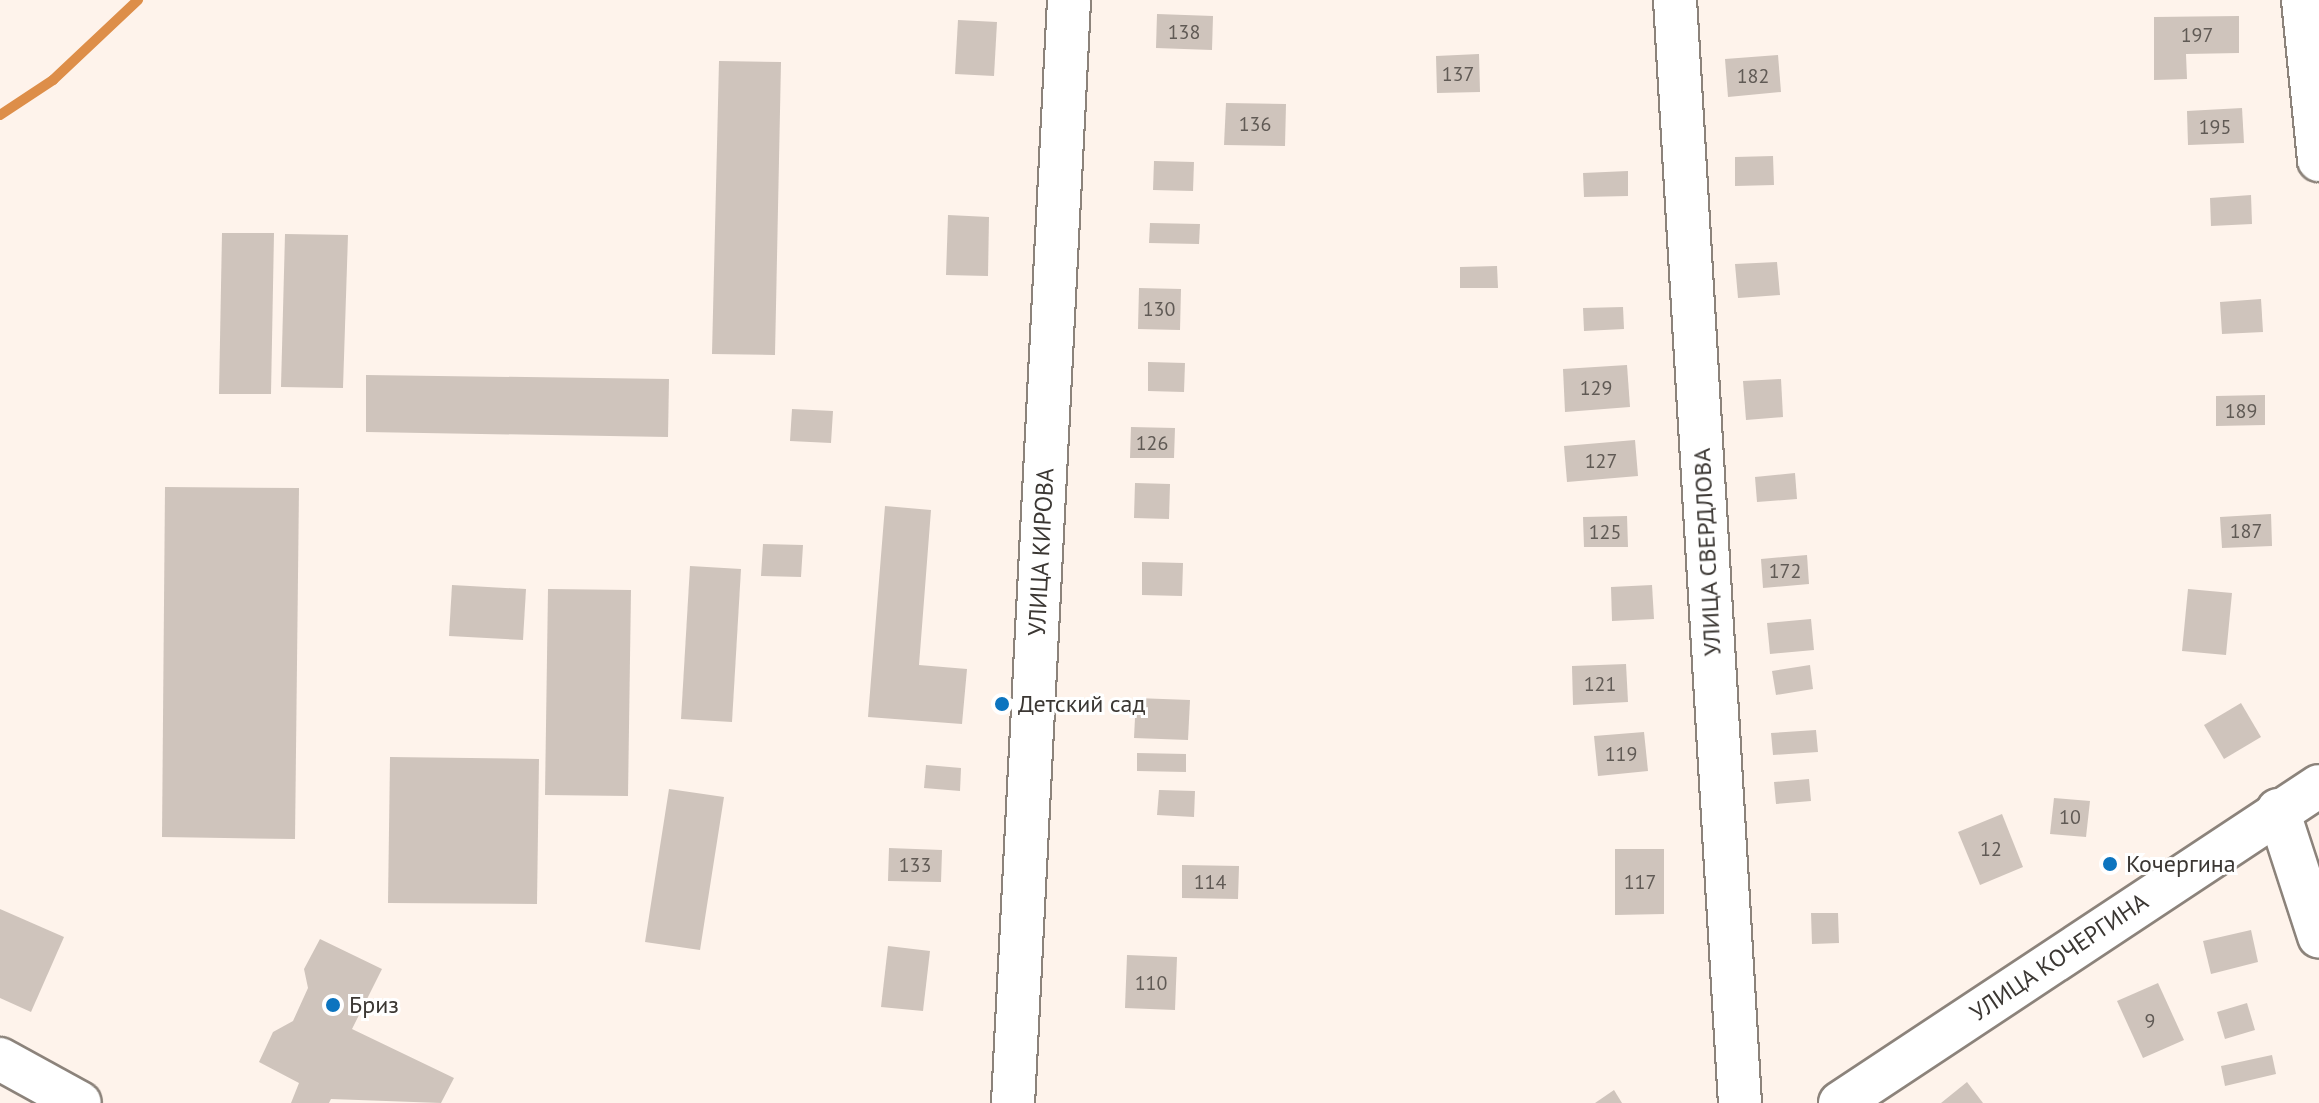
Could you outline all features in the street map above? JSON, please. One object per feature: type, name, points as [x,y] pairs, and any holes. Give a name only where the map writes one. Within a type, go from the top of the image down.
[{"type":"street","name":"УЛИЦА КИРОВА","points":[[1013,1103],[1069,0]]},
{"type":"street","name":"УЛИЦА СВЕРДЛОВА","points":[[1675,0],[1740,1103]]},
{"type":"street","points":[[2303,0],[2319,160]]},
{"type":"street","name":"УЛИЦА КОЧЕРГИНА","points":[[1840,1103],[2278,810],[2319,786]]},
{"type":"street","points":[[2278,810],[2319,936]]},
{"type":"street","points":[[0,1059],[80,1103]]},
{"type":"building","points":[[1157,14],[1213,16],[1212,50],[1156,48]]},
{"type":"building","points":[[2239,16],[2239,53],[2186,54],[2187,79],[2154,80],[2154,17]]},
{"type":"building","points":[[958,20],[997,22],[994,76],[955,74]]},
{"type":"building","points":[[1479,54],[1480,92],[1437,93],[1436,56]]},
{"type":"building","points":[[1778,55],[1781,92],[1728,97],[1725,59]]},
{"type":"building","points":[[719,61],[781,62],[775,355],[712,354]]},
{"type":"building","points":[[1226,103],[1286,104],[1285,146],[1224,145]]},
{"type":"building","points":[[2242,108],[2244,143],[2188,145],[2187,111]]},
{"type":"building","points":[[1773,156],[1774,185],[1735,186],[1735,157]]},
{"type":"building","points":[[1154,161],[1194,162],[1193,191],[1153,190]]},
{"type":"building","points":[[1628,171],[1628,196],[1584,197],[1583,173]]},
{"type":"building","points":[[2251,195],[2252,224],[2211,226],[2210,198]]},
{"type":"building","points":[[948,215],[989,217],[988,276],[946,275]]},
{"type":"building","points":[[1150,223],[1200,224],[1199,244],[1149,243]]},
{"type":"building","points":[[222,233],[274,233],[271,394],[219,394]]},
{"type":"building","points":[[285,234],[348,235],[343,388],[281,387]]},
{"type":"building","points":[[1777,262],[1780,295],[1738,298],[1735,264]]},
{"type":"building","points":[[1497,266],[1498,288],[1460,288],[1460,267]]},
{"type":"building","points":[[1139,288],[1181,289],[1180,330],[1138,329]]},
{"type":"building","points":[[2261,299],[2263,332],[2222,334],[2220,302]]},
{"type":"building","points":[[1623,307],[1624,329],[1584,331],[1583,308]]},
{"type":"building","points":[[1148,362],[1185,363],[1184,392],[1148,391]]},
{"type":"building","points":[[1627,365],[1630,407],[1565,412],[1563,369]]},
{"type":"building","points":[[366,375],[669,379],[668,437],[366,432]]},
{"type":"building","points":[[1781,379],[1783,417],[1746,420],[1743,381]]},
{"type":"building","points":[[2265,395],[2265,425],[2216,426],[2216,396]]},
{"type":"building","points":[[792,409],[833,411],[831,443],[790,441]]},
{"type":"building","points":[[1131,427],[1175,428],[1174,458],[1130,458]]},
{"type":"building","points":[[1635,440],[1638,476],[1567,482],[1564,446]]},
{"type":"building","points":[[1795,473],[1797,499],[1757,502],[1755,477]]},
{"type":"building","points":[[1135,483],[1170,484],[1169,519],[1134,518]]},
{"type":"building","points":[[165,487],[299,488],[295,839],[162,837]]},
{"type":"building","points":[[885,506],[931,510],[919,665],[967,669],[962,724],[868,717]]},
{"type":"building","points":[[2271,514],[2272,546],[2222,548],[2220,517]]},
{"type":"building","points":[[1627,516],[1628,547],[1584,547],[1583,517]]},
{"type":"building","points":[[763,544],[803,545],[801,577],[761,576]]},
{"type":"building","points":[[1807,555],[1809,584],[1763,588],[1761,559]]},
{"type":"building","points":[[1142,562],[1183,563],[1182,596],[1142,595]]},
{"type":"building","points":[[690,566],[741,569],[732,722],[681,719]]},
{"type":"building","points":[[452,585],[526,589],[523,640],[449,636]]},
{"type":"building","points":[[1652,585],[1654,619],[1612,621],[1611,587]]},
{"type":"building","points":[[548,589],[631,590],[628,796],[545,795]]},
{"type":"building","points":[[2188,589],[2232,593],[2226,655],[2182,651]]},
{"type":"building","points":[[1811,619],[1814,650],[1770,654],[1767,623]]},
{"type":"building","points":[[1626,664],[1628,702],[1573,705],[1572,666]]},
{"type":"building","points":[[1810,665],[1813,689],[1776,695],[1772,671]]},
{"type":"building","points":[[1136,698],[1190,700],[1188,740],[1134,738]]},
{"type":"building","points":[[2241,703],[2261,737],[2224,759],[2204,725]]},
{"type":"building","points":[[1816,730],[1818,752],[1773,755],[1771,733]]},
{"type":"building","points":[[1644,732],[1648,771],[1598,776],[1594,736]]},
{"type":"building","points":[[1137,753],[1186,754],[1186,772],[1137,771]]},
{"type":"building","points":[[390,757],[539,759],[537,904],[388,903]]},
{"type":"building","points":[[926,765],[961,768],[960,791],[924,788]]},
{"type":"building","points":[[1809,779],[1811,801],[1776,804],[1774,782]]},
{"type":"building","points":[[669,789],[724,797],[700,950],[645,942]]},
{"type":"building","points":[[1159,790],[1195,791],[1194,817],[1157,815]]},
{"type":"building","points":[[2054,798],[2090,801],[2086,837],[2050,834]]},
{"type":"building","points":[[2002,814],[2023,867],[1980,885],[1958,832]]},
{"type":"building","points":[[889,848],[942,850],[941,882],[888,881]]},
{"type":"building","points":[[1615,849],[1664,849],[1664,914],[1615,915]]},
{"type":"building","points":[[1182,865],[1239,866],[1238,899],[1182,898]]},
{"type":"building","points":[[0,909],[64,937],[31,1012],[0,998]]},
{"type":"building","points":[[1811,913],[1838,913],[1839,943],[1812,944]]},
{"type":"building","points":[[2251,930],[2258,962],[2211,974],[2203,941]]},
{"type":"building","name":"Бриз","points":[[320,939],[382,969],[352,1029],[454,1078],[441,1103],[331,1099],[329,1103],[291,1103],[299,1083],[259,1062],[273,1032],[293,1021],[308,988],[304,969]]},
{"type":"building","points":[[888,946],[930,951],[923,1011],[881,1007]]},
{"type":"building","points":[[1127,955],[1177,957],[1175,1010],[1125,1008]]},
{"type":"building","points":[[2158,983],[2184,1040],[2143,1058],[2117,1001]]},
{"type":"building","points":[[2247,1003],[2255,1030],[2225,1039],[2217,1012]]},
{"type":"building","points":[[2272,1055],[2276,1074],[2225,1086],[2221,1066]]},
{"type":"building","points":[[1967,1082],[1983,1103],[1941,1103]]},
{"type":"building","points":[[1614,1090],[1622,1103],[1595,1103]]},
{"type":"waterway","points":[[0,115],[53,80],[138,0]]},
{"type":"place","name":"Детский сад","points":[[1002,704]]},
{"type":"place","name":"Кочергина","points":[[2110,864]]},
{"type":"place","name":"Бриз","points":[[333,1005]]}]
